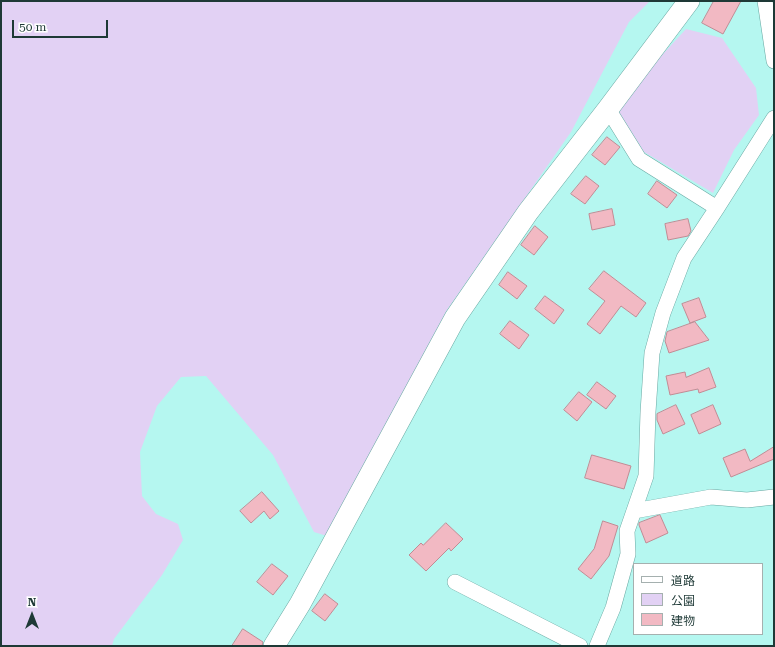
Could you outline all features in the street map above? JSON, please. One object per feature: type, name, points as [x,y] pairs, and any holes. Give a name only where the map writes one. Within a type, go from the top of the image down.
[{"type":"street","points":[[274,646],[300,604],[455,318],[528,212],[689,1]]},
{"type":"street","points":[[765,1],[774,61]]},
{"type":"street","points":[[608,109],[639,159],[717,208]]},
{"type":"street","points":[[596,646],[613,608],[628,554],[626,531],[646,476],[652,353],[663,313],[684,258],[774,118]]},
{"type":"street","points":[[634,511],[711,497],[747,500],[774,497]]},
{"type":"street","points":[[455,582],[580,646]]},
{"type":"green space","points":[[1,1],[650,1],[629,22],[571,132],[447,310],[327,536],[314,532],[273,455],[206,376],[181,377],[157,406],[140,452],[142,496],[156,514],[178,524],[183,540],[162,575],[114,639],[112,646],[1,646]]},
{"type":"green space","points":[[686,29],[722,38],[756,88],[759,115],[734,150],[713,193],[644,152],[615,106]]},
{"type":"building","points":[[714,1],[741,1],[723,34],[702,23]]},
{"type":"building","points":[[607,137],[620,147],[605,165],[592,155]]},
{"type":"building","points":[[586,176],[599,186],[585,204],[571,194]]},
{"type":"building","points":[[657,181],[677,195],[667,208],[648,194]]},
{"type":"building","points":[[612,209],[615,225],[592,230],[589,214]]},
{"type":"building","points":[[688,219],[691,231],[688,236],[668,240],[665,224]]},
{"type":"building","points":[[535,226],[548,237],[534,255],[521,245]]},
{"type":"building","points":[[604,271],[646,303],[636,317],[621,306],[600,334],[587,324],[605,301],[589,289]]},
{"type":"building","points":[[508,272],[527,286],[517,299],[499,285]]},
{"type":"building","points":[[545,296],[564,310],[554,324],[535,309]]},
{"type":"building","points":[[699,298],[706,317],[690,323],[682,304]]},
{"type":"building","points":[[510,321],[529,335],[519,349],[500,334]]},
{"type":"building","points":[[695,322],[709,340],[669,353],[665,341],[667,332]]},
{"type":"building","points":[[709,368],[716,387],[699,393],[698,389],[670,395],[666,376],[685,372],[686,377]]},
{"type":"building","points":[[597,382],[616,396],[606,409],[587,395]]},
{"type":"building","points":[[579,392],[592,402],[577,421],[564,410]]},
{"type":"building","points":[[676,405],[685,424],[663,434],[657,420],[657,414]]},
{"type":"building","points":[[713,405],[721,424],[699,434],[691,415]]},
{"type":"building","points":[[774,447],[774,459],[731,477],[723,458],[745,449],[750,461]]},
{"type":"building","points":[[592,455],[631,466],[624,489],[585,478]]},
{"type":"building","points":[[262,492],[279,511],[270,519],[264,511],[251,523],[240,511]]},
{"type":"building","points":[[660,515],[668,533],[646,543],[639,523]]},
{"type":"building","points":[[603,521],[618,526],[609,556],[591,579],[578,569],[594,549]]},
{"type":"building","points":[[446,523],[463,539],[451,551],[449,548],[426,571],[409,555],[421,543],[423,545]]},
{"type":"building","points":[[272,564],[288,576],[273,595],[257,582]]},
{"type":"building","points":[[325,594],[338,604],[325,621],[312,611]]},
{"type":"building","points":[[243,629],[263,642],[262,646],[232,646]]}]
